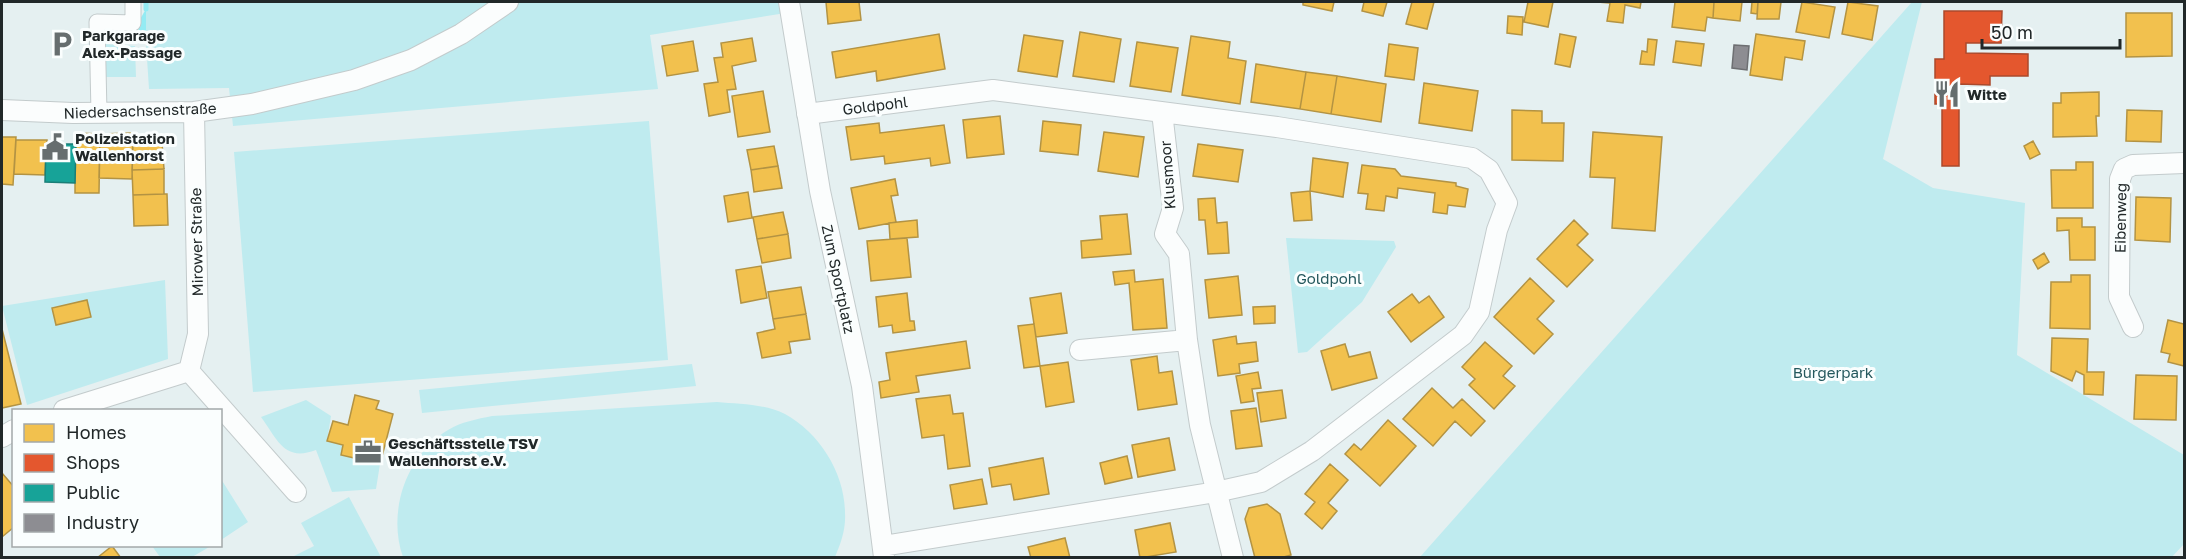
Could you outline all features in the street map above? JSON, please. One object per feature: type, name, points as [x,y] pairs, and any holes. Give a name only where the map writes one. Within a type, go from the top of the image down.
[{"type":"street","points":[[99,113],[97,22],[133,23],[133,2]]},
{"type":"street","name":"Niedersachsenstraße","points":[[2,110],[99,113],[194,112],[252,104],[354,80],[411,60],[451,39],[508,2]]},
{"type":"street","name":"Zum Sportplatz","points":[[789,2],[820,191],[862,386],[883,552]]},
{"type":"street","name":"Goldpohl","points":[[807,114],[993,90],[1277,127],[1472,158],[1489,170],[1507,203],[1497,230],[1479,312],[1463,335],[1312,451],[1261,482],[883,552]]},
{"type":"street","name":"Mirower Straße","points":[[189,371],[198,334],[194,112]]},
{"type":"street","name":"Klusmoor","points":[[1162,112],[1173,208],[1165,234],[1179,254],[1200,425],[1233,558]]},
{"type":"street","name":"Eibenweg","points":[[2133,327],[2119,297],[2120,179],[2124,169],[2133,165],[2184,163]]},
{"type":"street","points":[[1080,350],[1188,340]]},
{"type":"street","points":[[70,409],[189,371],[296,492]]},
{"type":"green space","points":[[146,2],[789,2],[792,12],[650,35],[658,89],[233,126],[229,88],[149,89]]},
{"type":"green space","name":"Bürgerpark","points":[[1912,2],[1922,2],[1883,159],[1933,188],[2025,203],[2017,355],[2184,455],[2184,544],[2171,558],[1420,557]]},
{"type":"green space","points":[[103,44],[135,46],[136,77],[106,77]]},
{"type":"green space","points":[[649,121],[668,360],[253,392],[234,152]]},
{"type":"green space","name":"Goldpohl","points":[[1286,238],[1394,241],[1396,247],[1362,302],[1307,352],[1298,353]]},
{"type":"green space","points":[[165,280],[168,359],[27,405],[2,306]]},
{"type":"green space","points":[[692,364],[696,386],[422,413],[419,390]]},
{"type":"green space","points":[[306,400],[331,416],[327,441],[343,445],[341,455],[380,464],[376,489],[332,492],[316,450],[296,453],[289,451],[277,441],[261,417]]},
{"type":"green space","points":[[717,402],[769,408],[785,414],[798,422],[819,443],[835,470],[844,498],[844,530],[835,557],[403,557],[397,522],[404,486],[421,454],[433,441],[453,427],[492,416]]},
{"type":"green space","points":[[222,481],[248,522],[222,539]]},
{"type":"green space","points":[[349,497],[381,557],[292,557],[314,546],[301,523]]},
{"type":"green space","points":[[153,547],[209,547],[192,557],[160,557]]},
{"type":"water","points":[[146,9],[146,43],[126,43]]},
{"type":"building: Homes","points":[[826,2],[859,2],[861,20],[828,24]]},
{"type":"building: Homes","points":[[1303,2],[1334,2],[1332,11],[1303,5]]},
{"type":"building: Homes","points":[[1364,2],[1387,2],[1383,16],[1362,11]]},
{"type":"building: Homes","points":[[1412,2],[1434,2],[1427,29],[1406,24]]},
{"type":"building: Homes","points":[[1528,2],[1553,2],[1548,27],[1524,22]]},
{"type":"building: Homes","points":[[1597,2],[1641,2],[1640,8],[1625,5],[1623,23],[1607,21],[1610,3]]},
{"type":"building: Homes","points":[[1675,2],[1714,2],[1713,18],[1707,17],[1705,31],[1672,27]]},
{"type":"building: Homes","points":[[1714,2],[1742,2],[1740,21],[1713,18]]},
{"type":"building: Homes","points":[[1752,2],[1758,2],[1757,14],[1751,13]]},
{"type":"building: Homes","points":[[1758,2],[1781,2],[1779,19],[1757,19]]},
{"type":"building: Homes","points":[[1802,2],[1835,7],[1829,38],[1796,32]]},
{"type":"building: Homes","points":[[1848,2],[1878,6],[1872,40],[1842,34]]},
{"type":"building: Homes","points":[[2126,13],[2172,13],[2172,56],[2126,57]]},
{"type":"building: Homes","points":[[1508,16],[1523,17],[1522,35],[1507,33]]},
{"type":"building: Homes","points":[[1080,32],[1121,39],[1114,82],[1073,76]]},
{"type":"building: Homes","points":[[939,34],[945,69],[877,81],[876,71],[836,78],[832,52]]},
{"type":"building: Homes","points":[[1560,34],[1576,37],[1570,67],[1555,64]]},
{"type":"building: Homes","points":[[1756,34],[1805,41],[1802,60],[1785,57],[1782,80],[1750,75]]},
{"type":"building: Homes","points":[[1024,35],[1063,41],[1057,77],[1018,71]]},
{"type":"building: Homes","points":[[1191,36],[1230,42],[1228,58],[1246,61],[1240,104],[1182,95]]},
{"type":"building: Homes","points":[[752,38],[756,61],[732,66],[736,89],[727,90],[730,112],[709,116],[704,84],[718,82],[714,58],[723,57],[721,43]]},
{"type":"building: Homes","points":[[1648,39],[1657,40],[1654,65],[1640,64],[1642,51],[1647,52]]},
{"type":"building: Homes","points":[[693,41],[698,71],[667,76],[662,46]]},
{"type":"building: Homes","points":[[1676,41],[1704,44],[1701,66],[1673,62]]},
{"type":"building: Homes","points":[[1137,42],[1178,48],[1171,92],[1130,86]]},
{"type":"building: Homes","points":[[1389,44],[1418,48],[1414,80],[1385,76]]},
{"type":"building: Homes","points":[[1256,64],[1306,72],[1300,109],[1251,102]]},
{"type":"building: Homes","points":[[1306,72],[1337,76],[1331,114],[1300,109]]},
{"type":"building: Homes","points":[[1337,76],[1386,84],[1381,122],[1331,114]]},
{"type":"building: Homes","points":[[1424,83],[1478,91],[1472,131],[1419,123]]},
{"type":"building: Homes","points":[[763,91],[770,132],[738,137],[732,96]]},
{"type":"building: Homes","points":[[2099,92],[2099,116],[2096,116],[2097,136],[2053,137],[2053,103],[2061,103],[2061,93]]},
{"type":"building: Homes","points":[[1512,110],[1542,111],[1542,123],[1564,123],[1563,161],[1512,160]]},
{"type":"building: Homes","points":[[2127,110],[2162,111],[2161,142],[2126,141]]},
{"type":"building: Homes","points":[[1000,116],[1004,154],[967,158],[963,120]]},
{"type":"building: Homes","points":[[1043,121],[1081,125],[1078,155],[1040,151]]},
{"type":"building: Homes","points":[[879,123],[880,133],[944,125],[950,163],[931,166],[930,158],[885,164],[884,156],[851,160],[846,127]]},
{"type":"building: Homes","points":[[1104,132],[1144,137],[1138,177],[1098,171]]},
{"type":"building: Homes","points":[[1593,132],[1662,137],[1655,231],[1612,228],[1615,178],[1590,177]]},
{"type":"building: Homes","points":[[75,133],[100,134],[99,193],[75,193]]},
{"type":"building: Homes","points":[[133,133],[132,179],[99,178],[100,134]]},
{"type":"building: Homes","points":[[2,137],[16,137],[13,185],[2,184]]},
{"type":"building: Homes","points":[[16,140],[47,140],[45,175],[14,174]]},
{"type":"building: Homes","points":[[2033,141],[2040,154],[2030,159],[2024,146]]},
{"type":"building: Homes","points":[[133,143],[162,143],[164,169],[132,170]]},
{"type":"building: Homes","points":[[1198,144],[1243,150],[1238,182],[1193,176]]},
{"type":"building: Homes","points":[[774,146],[778,166],[751,170],[747,150]]},
{"type":"building: Homes","points":[[1313,158],[1348,163],[1343,197],[1310,191]]},
{"type":"building: Homes","points":[[2076,162],[2093,162],[2093,208],[2052,208],[2051,170],[2076,170]]},
{"type":"building: Homes","points":[[1362,165],[1395,169],[1401,176],[1456,183],[1456,186],[1468,189],[1465,207],[1448,205],[1447,214],[1433,212],[1435,193],[1398,188],[1397,198],[1386,196],[1384,211],[1366,209],[1368,194],[1358,193]]},
{"type":"building: Homes","points":[[778,166],[782,188],[754,192],[751,170]]},
{"type":"building: Homes","points":[[164,169],[164,194],[133,195],[132,170]]},
{"type":"building: Homes","points":[[895,179],[898,195],[891,196],[896,222],[859,229],[851,188]]},
{"type":"building: Homes","points":[[1310,191],[1312,220],[1294,221],[1291,193]]},
{"type":"building: Homes","points":[[748,192],[752,218],[728,222],[724,196]]},
{"type":"building: Homes","points":[[167,194],[168,225],[134,226],[133,195]]},
{"type":"building: Homes","points":[[2136,197],[2171,198],[2170,242],[2135,240]]},
{"type":"building: Homes","points":[[1215,198],[1217,223],[1227,222],[1229,253],[1208,254],[1205,220],[1199,220],[1198,199]]},
{"type":"building: Homes","points":[[783,212],[788,234],[757,239],[753,217]]},
{"type":"building: Homes","points":[[1127,214],[1131,254],[1082,258],[1081,241],[1102,239],[1100,216]]},
{"type":"building: Homes","points":[[2057,218],[2082,218],[2082,227],[2095,227],[2095,260],[2070,260],[2069,230],[2057,231]]},
{"type":"building: Homes","points":[[917,220],[918,237],[890,239],[889,223]]},
{"type":"building: Homes","points":[[1574,220],[1588,234],[1577,245],[1593,260],[1567,287],[1537,259]]},
{"type":"building: Homes","points":[[788,234],[791,258],[762,263],[757,239]]},
{"type":"building: Homes","points":[[907,238],[911,277],[871,281],[867,241]]},
{"type":"building: Homes","points":[[2044,253],[2049,262],[2038,269],[2033,260]]},
{"type":"building: Homes","points":[[761,266],[767,298],[741,303],[736,270]]},
{"type":"building: Homes","points":[[1134,270],[1135,282],[1163,279],[1167,328],[1133,330],[1129,283],[1115,285],[1113,272]]},
{"type":"building: Homes","points":[[2071,275],[2090,275],[2090,329],[2050,328],[2051,282],[2071,282]]},
{"type":"building: Homes","points":[[1238,276],[1242,315],[1209,318],[1205,280]]},
{"type":"building: Homes","points":[[1530,278],[1554,301],[1537,319],[1553,334],[1534,354],[1494,317]]},
{"type":"building: Homes","points":[[801,287],[806,314],[773,319],[768,292]]},
{"type":"building: Homes","points":[[907,293],[910,321],[914,321],[915,330],[893,333],[892,325],[879,327],[876,297]]},
{"type":"building: Homes","points":[[1061,293],[1067,333],[1036,337],[1030,298]]},
{"type":"building: Homes","points":[[1412,294],[1419,303],[1429,296],[1444,317],[1411,342],[1388,312]]},
{"type":"building: Homes","points":[[87,300],[91,317],[56,325],[52,308]]},
{"type":"building: Homes","points":[[1275,306],[1275,323],[1254,324],[1253,307]]},
{"type":"building: Homes","points":[[806,314],[810,339],[789,342],[791,353],[762,358],[757,333],[775,329],[773,319]]},
{"type":"building: Homes","points":[[2168,320],[2184,324],[2184,366],[2168,362],[2170,354],[2161,352]]},
{"type":"building: Homes","points":[[1034,324],[1040,366],[1024,368],[1018,326]]},
{"type":"building: Homes","points":[[2,329],[21,404],[2,408]]},
{"type":"building: Homes","points":[[1236,336],[1237,344],[1256,342],[1258,361],[1239,364],[1240,373],[1218,376],[1213,340]]},
{"type":"building: Homes","points":[[2052,338],[2088,339],[2087,372],[2104,372],[2103,395],[2084,394],[2084,375],[2076,371],[2072,381],[2051,371]]},
{"type":"building: Homes","points":[[966,341],[970,368],[916,376],[919,392],[881,398],[879,382],[890,380],[886,353]]},
{"type":"building: Homes","points":[[1485,342],[1512,366],[1503,376],[1515,386],[1494,409],[1469,385],[1475,379],[1462,367]]},
{"type":"building: Homes","points":[[1345,344],[1349,357],[1370,352],[1377,378],[1332,390],[1321,351]]},
{"type":"building: Homes","points":[[1157,356],[1159,373],[1172,371],[1177,404],[1138,410],[1131,360]]},
{"type":"building: Homes","points":[[1068,362],[1074,402],[1046,407],[1040,366]]},
{"type":"building: Homes","points":[[1258,372],[1261,388],[1252,389],[1254,401],[1241,403],[1236,376]]},
{"type":"building: Homes","points":[[2136,375],[2177,376],[2176,420],[2134,419]]},
{"type":"building: Homes","points":[[1432,388],[1453,408],[1462,399],[1485,421],[1471,436],[1455,421],[1433,446],[1403,419]]},
{"type":"building: Homes","points":[[1282,390],[1286,418],[1261,422],[1257,393]]},
{"type":"building: Homes","points":[[355,395],[379,401],[376,409],[393,414],[380,464],[341,455],[343,445],[327,441],[333,421],[348,425]]},
{"type":"building: Homes","points":[[950,395],[953,414],[963,413],[970,466],[948,469],[944,435],[922,438],[916,399]]},
{"type":"building: Homes","points":[[1256,408],[1262,446],[1236,449],[1231,411]]},
{"type":"building: Homes","points":[[1388,420],[1416,446],[1380,486],[1345,454],[1354,444],[1361,450]]},
{"type":"building: Homes","points":[[1169,438],[1175,470],[1138,477],[1132,445]]},
{"type":"building: Homes","points":[[1127,456],[1132,478],[1105,484],[1100,463]]},
{"type":"building: Homes","points":[[1043,458],[1049,494],[1014,500],[1011,484],[992,487],[989,468]]},
{"type":"building: Homes","points":[[1330,464],[1348,480],[1328,503],[1337,511],[1322,529],[1305,514],[1315,502],[1305,494]]},
{"type":"building: Homes","points":[[2,473],[12,485],[12,529],[2,537]]},
{"type":"building: Homes","points":[[982,479],[987,504],[954,509],[950,485]]},
{"type":"building: Homes","points":[[1267,504],[1280,514],[1291,555],[1280,558],[1255,558],[1245,519],[1249,508]]},
{"type":"building: Homes","points":[[1170,523],[1176,552],[1140,558],[1135,530]]},
{"type":"building: Homes","points":[[1065,538],[1070,558],[1031,558],[1028,547]]},
{"type":"building: Homes","points":[[113,547],[121,558],[97,558]]},
{"type":"building: Shops","name":"Witte","points":[[1944,11],[2002,11],[2001,43],[1966,43],[1966,53],[2028,54],[2028,76],[1990,76],[1990,85],[1959,84],[1959,166],[1942,166],[1942,104],[1935,104],[1935,59],[1944,59]]},
{"type":"building: Public","points":[[46,144],[76,144],[75,183],[45,182]]},
{"type":"building: Industry","points":[[1734,45],[1749,46],[1747,70],[1732,68]]},
{"type":"waterway","points":[[146,2],[146,9]]},
{"type":"place","name":"Parkgarage Alex-Passage","points":[[62,44]]},
{"type":"place","name":"Witte","points":[[1947,94]]},
{"type":"place","name":"Polizeistation Wallenhorst","points":[[55,147]]},
{"type":"place","name":"Geschäftsstelle TSV Wallenhorst e.V.","points":[[368,452]]}]
